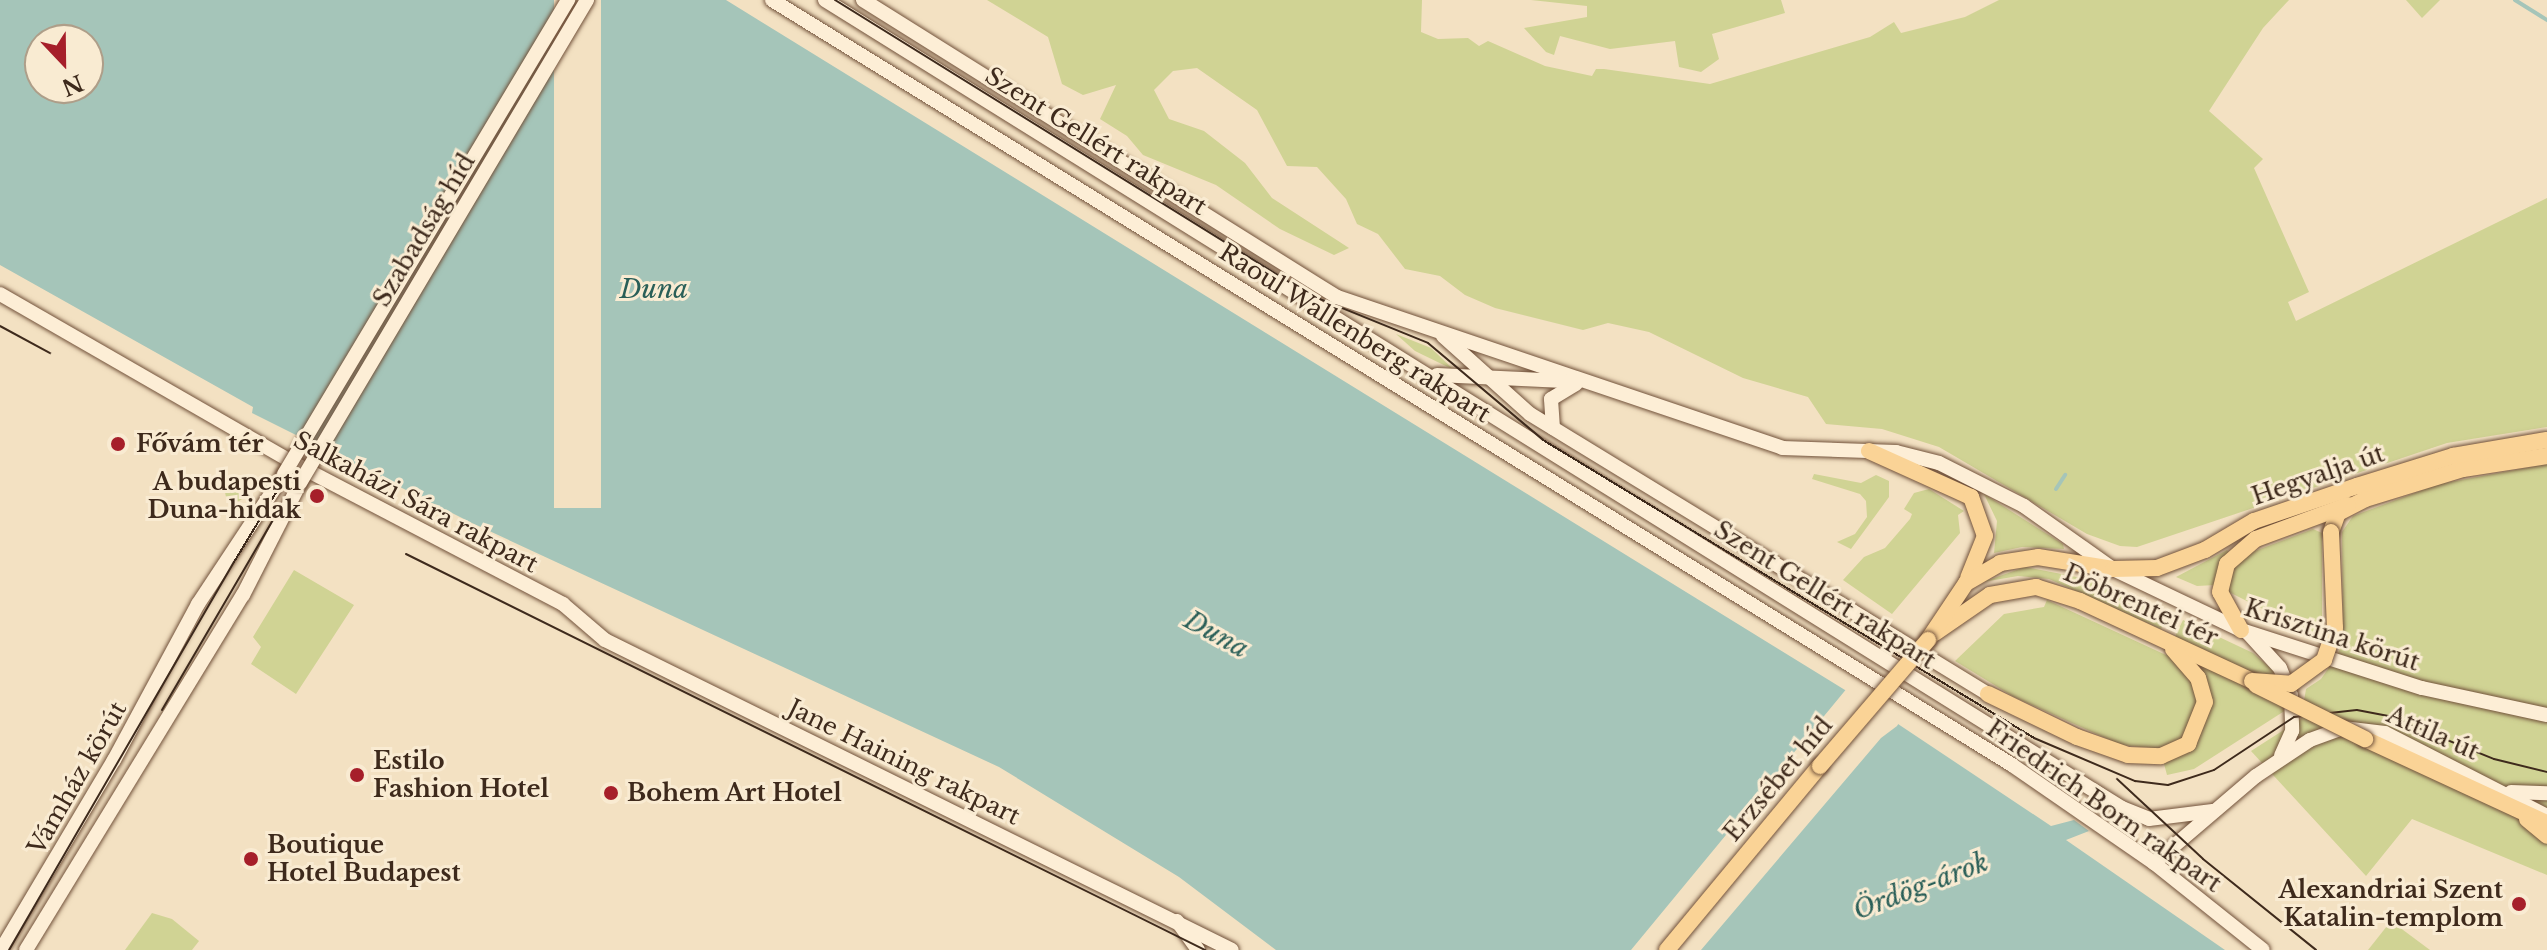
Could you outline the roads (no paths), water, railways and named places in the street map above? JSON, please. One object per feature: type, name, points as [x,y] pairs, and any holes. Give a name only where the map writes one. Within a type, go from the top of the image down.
[{"type":"main road","name":"Szabadság híd","points":[[187,625],[284,474],[568,0]]},
{"type":"main road","name":"Szabadság híd","points":[[181,690],[243,595],[300,483],[587,0]]},
{"type":"main road","name":"Raoul Wallenberg rakpart","points":[[772,0],[1915,704]]},
{"type":"main road","name":"Szent Gellért rakpart","points":[[825,0],[2122,808],[2149,819],[2212,811]]},
{"type":"main road","name":"Szent Gellért rakpart","points":[[863,0],[1337,297],[1782,448],[1916,456],[1967,475],[2024,506],[2113,569]]},
{"type":"main road","name":"Salkaházi Sára rakpart","points":[[0,294],[255,442],[563,604]]},
{"type":"main road","name":"Szent Gellért rakpart","points":[[1437,331],[1488,378],[1553,428],[1988,694]]},
{"type":"main road","name":"Szent Gellért rakpart","points":[[1425,372],[1458,379],[1584,382]]},
{"type":"main road","points":[[1553,428],[1551,399],[1584,382]]},
{"type":"main road","name":"Hegyalja út","points":[[1966,583],[1988,567],[2026,558],[2144,570],[2176,562],[2254,521],[2430,463],[2547,440]]},
{"type":"main road","points":[[1869,451],[1971,497],[1985,536],[1966,583],[1928,640]]},
{"type":"main road","name":"Hegyalja út","points":[[2244,631],[2220,592],[2222,573],[2235,554],[2267,534],[2440,475],[2547,456]]},
{"type":"main road","points":[[2252,681],[2291,684],[2324,660],[2335,628],[2331,532],[2338,513],[2352,504]]},
{"type":"main road","name":"Krisztina körút","points":[[2113,569],[2244,631],[2444,694],[2547,715]]},
{"type":"main road","name":"Döbrentei tér","points":[[1928,640],[1975,602],[2022,586],[2057,591],[2252,681]]},
{"type":"main road","name":"Jane Haining rakpart","points":[[563,604],[605,640],[1232,950]]},
{"type":"main road","name":"Vámház körút","points":[[1,950],[187,625]]},
{"type":"main road","points":[[2244,631],[2280,668],[2291,695],[2292,731],[2278,760]]},
{"type":"main road","name":"Erzsébet híd","points":[[1667,950],[1928,640]]},
{"type":"main road","points":[[1988,694],[2108,748],[2161,756],[2188,744],[2197,733],[2203,689],[2186,661],[2163,640]]},
{"type":"main road","points":[[2252,681],[2275,698],[2504,798],[2547,836]]},
{"type":"main road","name":"Vámház körút","points":[[26,950],[181,690]]},
{"type":"main road","name":"Friedrich Born rakpart","points":[[1915,704],[2154,863],[2263,950]]},
{"type":"main road","name":"Attila út","points":[[2212,811],[2278,760],[2328,732],[2360,726],[2504,798],[2547,816]]},
{"type":"main road","points":[[2504,798],[2547,793]]},
{"type":"main road","points":[[2154,863],[2212,811]]},
{"type":"main road","points":[[2523,815],[2547,823]]},
{"type":"main road","points":[[1176,920],[1198,950]]},
{"type":"water","name":"Duna","points":[[0,0],[726,0],[1871,706],[2051,826],[2074,820],[2089,831],[2066,840],[2225,950],[1276,950],[1179,877],[999,767],[472,523],[252,413],[253,407],[0,265]]},
{"type":"waterway","points":[[2515,0],[2547,20]]},
{"type":"waterway","points":[[2056,489],[2065,475]]},
{"type":"tram line","points":[[9,950],[234,562],[574,0]]},
{"type":"tram line","points":[[835,0],[1310,295],[1428,343],[1543,440],[2034,738],[2135,781],[2168,785],[2214,770],[2294,717],[2357,710],[2388,716],[2494,759],[2547,772]]},
{"type":"tram line","points":[[0,326],[50,353]]},
{"type":"tram line","points":[[162,710],[275,517]]},
{"type":"tram line","points":[[406,554],[1205,950]]},
{"type":"tram line","points":[[2117,779],[2203,859],[2316,950]]},
{"type":"place","name":"Fővám tér","points":[[118,444]]},
{"type":"place","name":"A budapesti Duna-hidak","points":[[317,496]]},
{"type":"place","name":"Estilo Fashion Hotel","points":[[357,775]]},
{"type":"place","name":"Bohem Art Hotel","points":[[611,793]]},
{"type":"place","name":"Boutique Hotel Budapest","points":[[251,859]]},
{"type":"place","name":"Alexandriai Szent Katalin-templom","points":[[2519,904]]},
{"type":"water label","name":"Ördög-árok","points":[[1921,887]]}]
